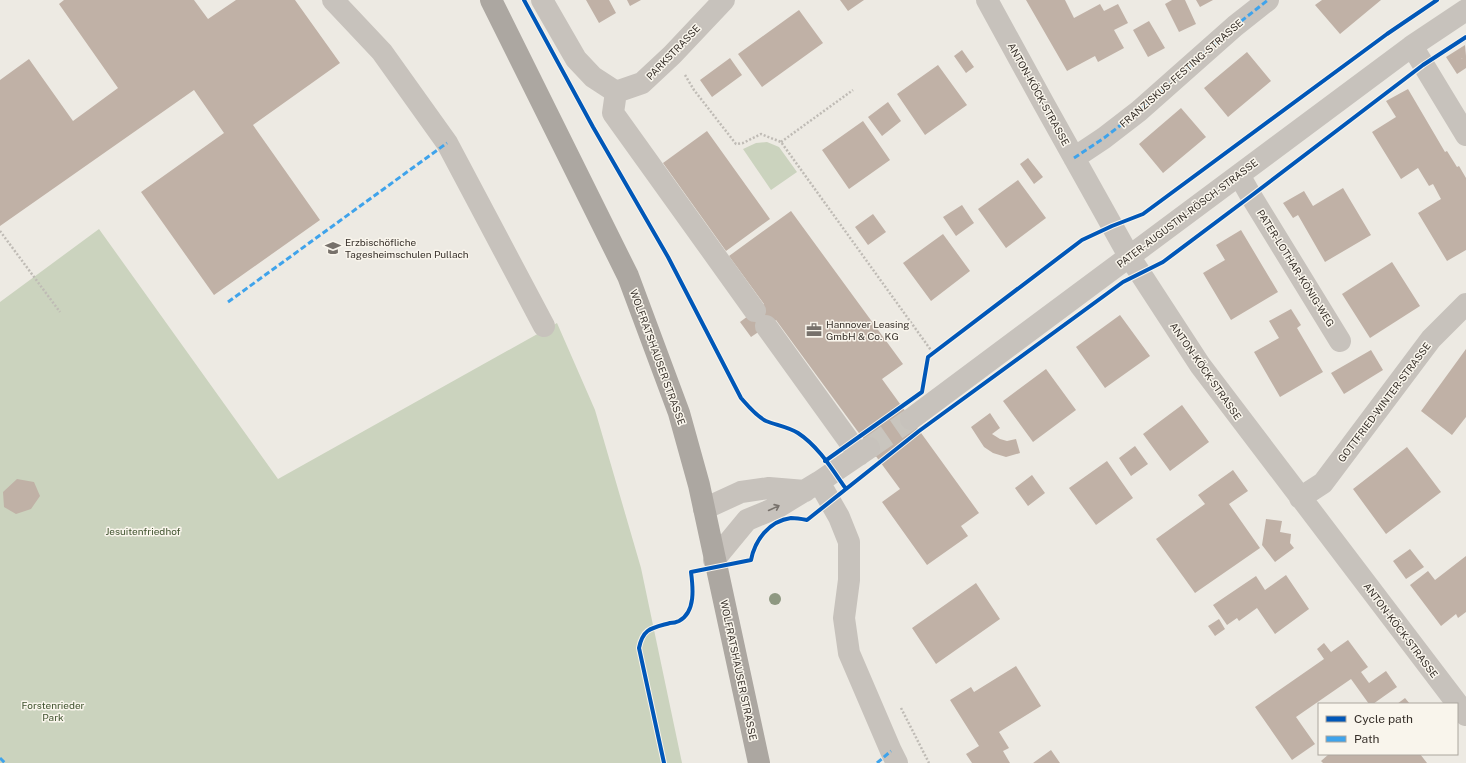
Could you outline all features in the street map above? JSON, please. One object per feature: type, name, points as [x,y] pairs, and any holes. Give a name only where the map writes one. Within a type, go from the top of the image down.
[{"type":"main road","name":"WOLFRATSHAUSER STRASSE","points":[[491,0],[628,276],[679,412],[704,509],[759,763]]},
{"type":"street","points":[[333,0],[382,52],[446,143],[544,326]]},
{"type":"street","points":[[542,0],[576,59],[593,78],[616,92],[613,113],[761,319],[864,452],[778,507],[747,520],[716,563]]},
{"type":"street","name":"PARKSTRASSE","points":[[616,92],[642,83],[672,55],[724,0]]},
{"type":"street","name":"ANTON-KÖCK-STRASSE","points":[[987,0],[1129,256],[1200,365],[1457,703]]},
{"type":"street","name":"FRANZISKUS-FESTING-STRASSE","points":[[1074,158],[1139,112],[1235,26],[1268,0]]},
{"type":"street","name":"PATER-AUGUSTIN-RÖSCH-STRASSE","points":[[911,419],[1412,46],[1466,10]]},
{"type":"street","points":[[1412,46],[1466,135]]},
{"type":"street","name":"PATER-LOTHAR-KÖNIG-WEG","points":[[1239,175],[1340,341]]},
{"type":"street","name":"GOTTFRIED-WINTER-STRASSE","points":[[1300,498],[1323,483],[1431,339],[1466,304]]},
{"type":"street","points":[[704,509],[741,492],[769,488],[812,486]]},
{"type":"street","points":[[812,486],[839,516],[848,542],[849,580],[844,618],[849,653],[897,763]]},
{"type":"street","points":[[704,509],[747,520]]},
{"type":"street","name":"ANTON-KÖCK-STRASSE","points":[[1458,705],[1466,715]]},
{"type":"path","points":[[672,55],[694,90],[736,144],[743,143],[761,134],[780,142],[933,353]]},
{"type":"path","points":[[780,142],[853,90]]},
{"type":"path","points":[[0,230],[60,312]]},
{"type":"path","points":[[664,763],[639,648],[641,638],[650,628],[679,621],[687,614],[691,606],[693,588],[691,572],[716,563]]},
{"type":"path","points":[[899,704],[928,763]]},
{"type":"green space","points":[[767,142],[779,147],[797,172],[771,190],[743,149],[756,143]]},
{"type":"green space","points":[[99,229],[278,479],[557,323],[595,410],[641,568],[682,763],[0,763],[0,302]]},
{"type":"building","points":[[64,0],[194,0],[208,19],[236,0],[295,0],[340,63],[253,125],[320,220],[214,295],[141,192],[224,133],[194,90],[0,226],[0,80],[29,59],[73,121],[118,88],[59,4]]},
{"type":"building","points":[[586,0],[609,0],[616,13],[599,23]]},
{"type":"building","points":[[627,0],[641,0],[630,6]]},
{"type":"building","points":[[840,0],[864,0],[848,11]]},
{"type":"building","points":[[1026,0],[1065,0],[1074,18],[1100,4],[1104,11],[1118,4],[1128,23],[1114,30],[1124,48],[1098,62],[1095,56],[1067,71]]},
{"type":"building","points":[[1172,0],[1185,0],[1196,24],[1179,32],[1165,4]]},
{"type":"building","points":[[1196,0],[1213,0],[1200,7]]},
{"type":"building","points":[[1322,0],[1381,0],[1340,34],[1315,5]]},
{"type":"building","points":[[799,10],[823,43],[762,87],[738,54]]},
{"type":"building","points":[[1149,21],[1165,48],[1148,57],[1133,30]]},
{"type":"building","points":[[1465,45],[1466,68],[1457,74],[1446,57]]},
{"type":"building","points":[[962,50],[974,67],[966,73],[954,56]]},
{"type":"building","points":[[1247,52],[1271,81],[1228,117],[1204,88]]},
{"type":"building","points":[[730,58],[742,75],[712,97],[700,80]]},
{"type":"building","points":[[938,65],[967,105],[925,135],[897,94]]},
{"type":"building","points":[[1408,89],[1445,152],[1447,151],[1466,178],[1466,250],[1447,261],[1418,213],[1441,199],[1433,184],[1429,186],[1418,168],[1401,179],[1372,132],[1396,117],[1386,101]]},
{"type":"building","points":[[888,102],[901,121],[882,136],[868,117]]},
{"type":"building","points":[[1181,108],[1206,137],[1163,173],[1139,144]]},
{"type":"building","points":[[863,121],[890,160],[849,189],[822,150]]},
{"type":"building","points":[[707,131],[770,219],[726,251],[663,163]]},
{"type":"building","points":[[1028,158],[1043,177],[1034,184],[1020,164]]},
{"type":"building","points":[[1018,180],[1046,218],[1006,248],[978,209]]},
{"type":"building","points":[[1343,188],[1371,235],[1325,262],[1298,215],[1293,218],[1283,203],[1304,191],[1313,206]]},
{"type":"building","points":[[962,205],[974,223],[956,236],[943,217]]},
{"type":"building","points":[[791,211],[903,364],[882,379],[979,513],[961,526],[968,536],[927,565],[882,502],[900,489],[776,320],[751,337],[740,322],[764,304],[729,256]]},
{"type":"building","points":[[873,214],[886,232],[868,245],[855,227]]},
{"type":"building","points":[[1241,230],[1278,292],[1231,320],[1203,273],[1225,260],[1216,245]]},
{"type":"building","points":[[943,234],[970,271],[931,301],[903,263]]},
{"type":"building","points":[[1392,262],[1420,306],[1370,338],[1342,294]]},
{"type":"building","points":[[1291,309],[1301,325],[1297,328],[1323,372],[1280,397],[1254,352],[1279,338],[1269,321]]},
{"type":"building","points":[[1120,315],[1150,356],[1105,388],[1076,347]]},
{"type":"building","points":[[1466,349],[1466,417],[1452,435],[1421,411]]},
{"type":"building","points":[[1371,350],[1383,370],[1344,394],[1331,373]]},
{"type":"building","points":[[1046,369],[1076,410],[1033,442],[1003,401]]},
{"type":"building","points":[[1182,405],[1209,442],[1170,471],[1143,434]]},
{"type":"building","points":[[990,413],[1000,428],[992,434],[1007,441],[1016,439],[1020,453],[1006,457],[993,453],[984,447],[971,427]]},
{"type":"building","points":[[1135,446],[1148,464],[1131,476],[1119,458]]},
{"type":"building","points":[[1407,447],[1441,492],[1386,534],[1353,489]]},
{"type":"building","points":[[1107,461],[1133,498],[1096,525],[1069,488]]},
{"type":"building","points":[[1233,470],[1248,491],[1229,504],[1260,548],[1195,593],[1156,539],[1205,504],[1198,495]]},
{"type":"building","points":[[1032,475],[1045,493],[1028,506],[1015,488]]},
{"type":"building","points":[[17,479],[34,482],[40,496],[31,509],[16,514],[4,507],[3,492]]},
{"type":"building","points":[[1266,519],[1282,521],[1280,532],[1291,534],[1290,543],[1294,548],[1275,562],[1262,545]]},
{"type":"building","points":[[1410,549],[1424,567],[1406,579],[1393,561]]},
{"type":"building","points":[[1466,556],[1466,612],[1458,618],[1456,614],[1441,626],[1410,585],[1428,571],[1435,580]]},
{"type":"building","points":[[1286,575],[1309,609],[1275,634],[1257,608],[1239,621],[1237,618],[1227,625],[1213,605],[1256,576],[1265,590]]},
{"type":"building","points":[[976,583],[1000,619],[936,664],[912,628]]},
{"type":"building","points":[[1219,619],[1225,629],[1215,636],[1208,626]]},
{"type":"building","points":[[1348,640],[1368,667],[1361,672],[1369,683],[1386,671],[1397,687],[1374,703],[1368,703],[1351,679],[1296,717],[1315,744],[1292,760],[1255,707],[1324,659],[1317,649],[1324,643],[1331,652]]},
{"type":"building","points":[[1016,666],[1041,706],[999,732],[1009,748],[1003,751],[1010,763],[972,763],[966,754],[979,746],[950,700],[971,687],[974,692]]},
{"type":"building","points":[[1405,698],[1409,703],[1398,703]]},
{"type":"building","points":[[1051,750],[1060,763],[1033,763]]},
{"type":"building","points":[[1328,755],[1421,755],[1427,763],[1323,763],[1321,761]]},
{"type":"tunnel","points":[[869,448],[911,419]]},
{"type":"marked path","points":[[1074,158],[1104,138],[1139,111],[1235,26],[1268,0]]},
{"type":"marked path","points":[[228,302],[447,143]]},
{"type":"marked path","points":[[877,763],[891,751]]},
{"type":"marked path","points":[[0,758],[5,763]]},
{"type":"cycle path","points":[[524,0],[593,127],[668,257],[741,398],[752,411],[762,419],[791,429],[812,444],[846,489]]},
{"type":"cycle path","points":[[825,461],[922,392],[928,357],[1082,240],[1143,214],[1387,34],[1437,0]]},
{"type":"cycle path","points":[[664,763],[639,648],[643,636],[649,630],[658,626],[679,621],[688,612],[691,605],[693,592],[691,572],[751,560],[756,545],[770,527],[776,523],[791,518],[807,520],[919,431],[1123,282],[1163,262],[1423,65],[1466,37]]},
{"type":"place","name":"Erzbischöfliche Tagesheimschulen Pullach","points":[[333,248]]},
{"type":"place","name":"Hannover Leasing GmbH & Co. KG","points":[[814,330]]},
{"type":"park label","name":"Jesuitenfriedhof","points":[[143,531]]},
{"type":"park label","name":"Forstenrieder Park","points":[[53,710]]}]
